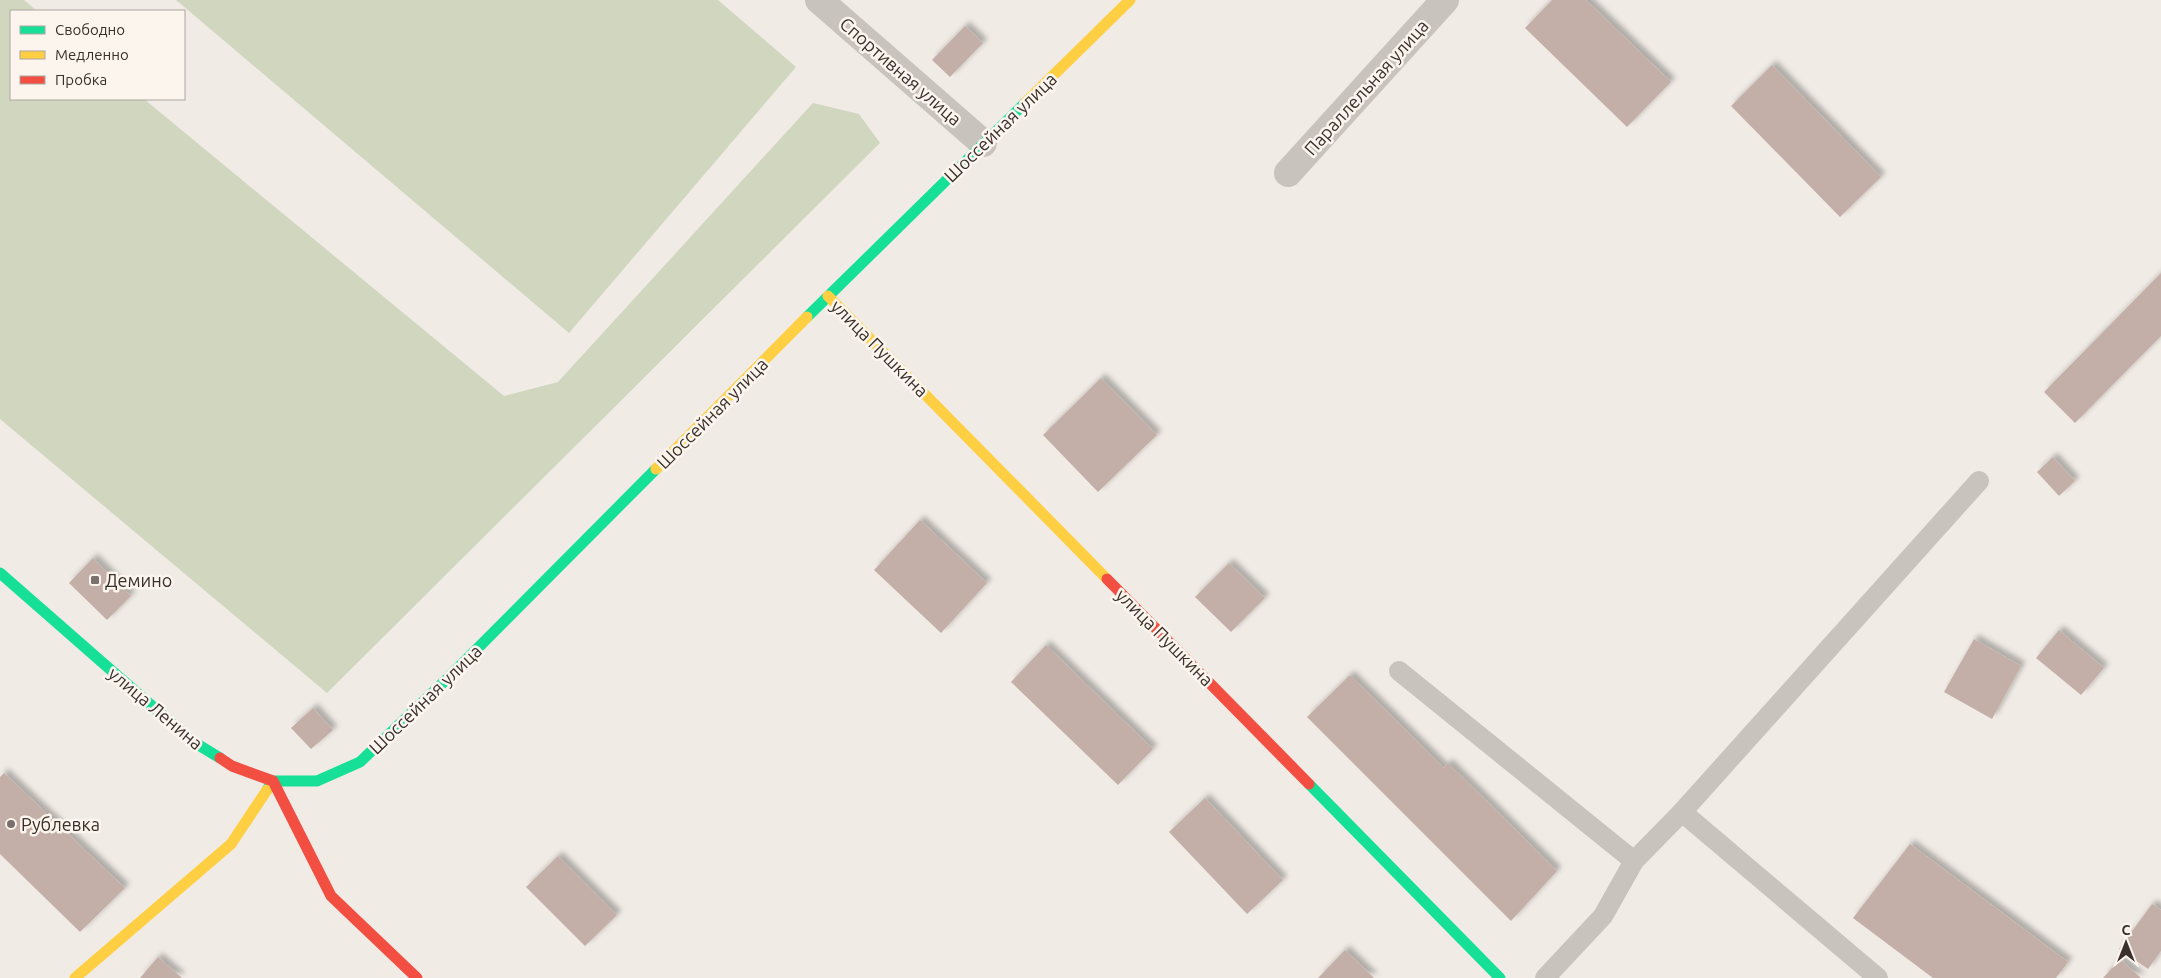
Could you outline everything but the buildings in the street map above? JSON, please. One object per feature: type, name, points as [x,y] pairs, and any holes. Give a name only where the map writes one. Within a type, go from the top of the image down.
[{"type":"street","name":"Спортивная улица","points":[[819,0],[983,143]]},
{"type":"street","name":"Шоссейная улица","points":[[273,781],[317,781],[360,762],[449,676],[828,296],[1130,0]]},
{"type":"street","name":"Параллельная улица","points":[[1288,173],[1445,0]]},
{"type":"street","name":"улица Пушкина","points":[[828,296],[1500,978]]},
{"type":"street","name":"улица Ленина","points":[[0,573],[192,741],[232,766],[273,781]]},
{"type":"street","points":[[75,978],[230,844],[273,781],[331,896],[417,978]]},
{"type":"lane","points":[[1545,978],[1603,916],[1634,861],[1682,812],[1979,481]]},
{"type":"lane","points":[[1399,671],[1634,861]]},
{"type":"lane","points":[[1682,812],[1878,978]]},
{"type":"green space","points":[[0,0],[24,0],[36,10],[10,10],[10,100],[145,100],[504,396],[558,382],[813,103],[859,114],[880,143],[327,693],[0,419]]},
{"type":"green space","points":[[176,0],[718,0],[796,67],[569,333]]},
{"type":"traffic: fast","points":[[807,317],[1025,103]]},
{"type":"traffic: fast","points":[[267,790],[273,781],[317,781],[360,762],[449,677],[656,469]]},
{"type":"traffic: fast","points":[[0,573],[192,741],[220,758]]},
{"type":"traffic: fast","points":[[1309,784],[1500,978]]},
{"type":"traffic: slow","points":[[1025,103],[1130,0]]},
{"type":"traffic: slow","points":[[828,296],[1107,579]]},
{"type":"traffic: slow","points":[[656,469],[807,317]]},
{"type":"traffic: slow","points":[[75,978],[231,844],[267,790]]},
{"type":"traffic: jam","points":[[1107,579],[1309,784]]},
{"type":"traffic: jam","points":[[220,758],[232,766],[273,781],[331,896],[417,978]]},
{"type":"place","name":"Демино","points":[[95,580]]},
{"type":"place","name":"Рублевка","points":[[11,824]]}]
